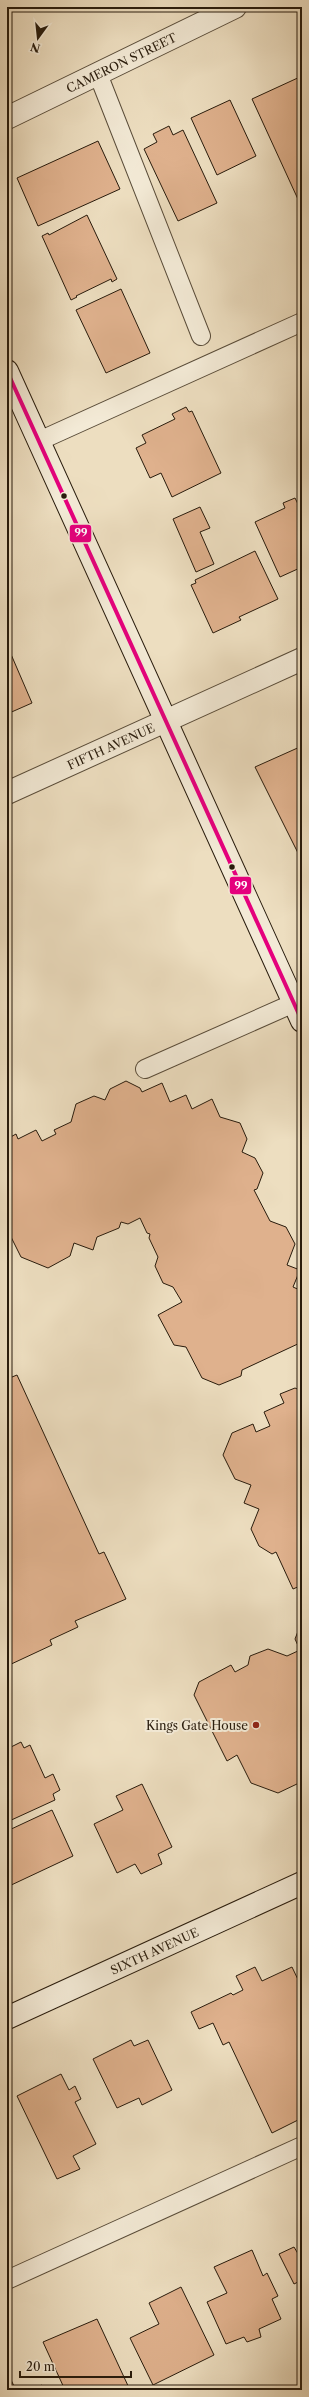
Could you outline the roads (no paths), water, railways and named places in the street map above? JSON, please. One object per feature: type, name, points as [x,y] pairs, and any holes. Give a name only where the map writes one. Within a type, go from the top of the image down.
[{"type":"street","name":"CAMERON STREET","points":[[7,118],[235,7]]},
{"type":"street","points":[[7,371],[298,1012]]},
{"type":"street","name":"FIFTH AVENUE","points":[[7,793],[302,659]]},
{"type":"street","name":"SIXTH AVENUE","points":[[7,2018],[302,1883]]},
{"type":"lane","points":[[98,74],[201,336]]},
{"type":"lane","points":[[39,441],[302,322]]},
{"type":"lane","points":[[145,1069],[298,1012]]},
{"type":"lane","points":[[7,2280],[302,2146]]},
{"type":"place","name":"Kings Gate House","points":[[256,1725]]}]
